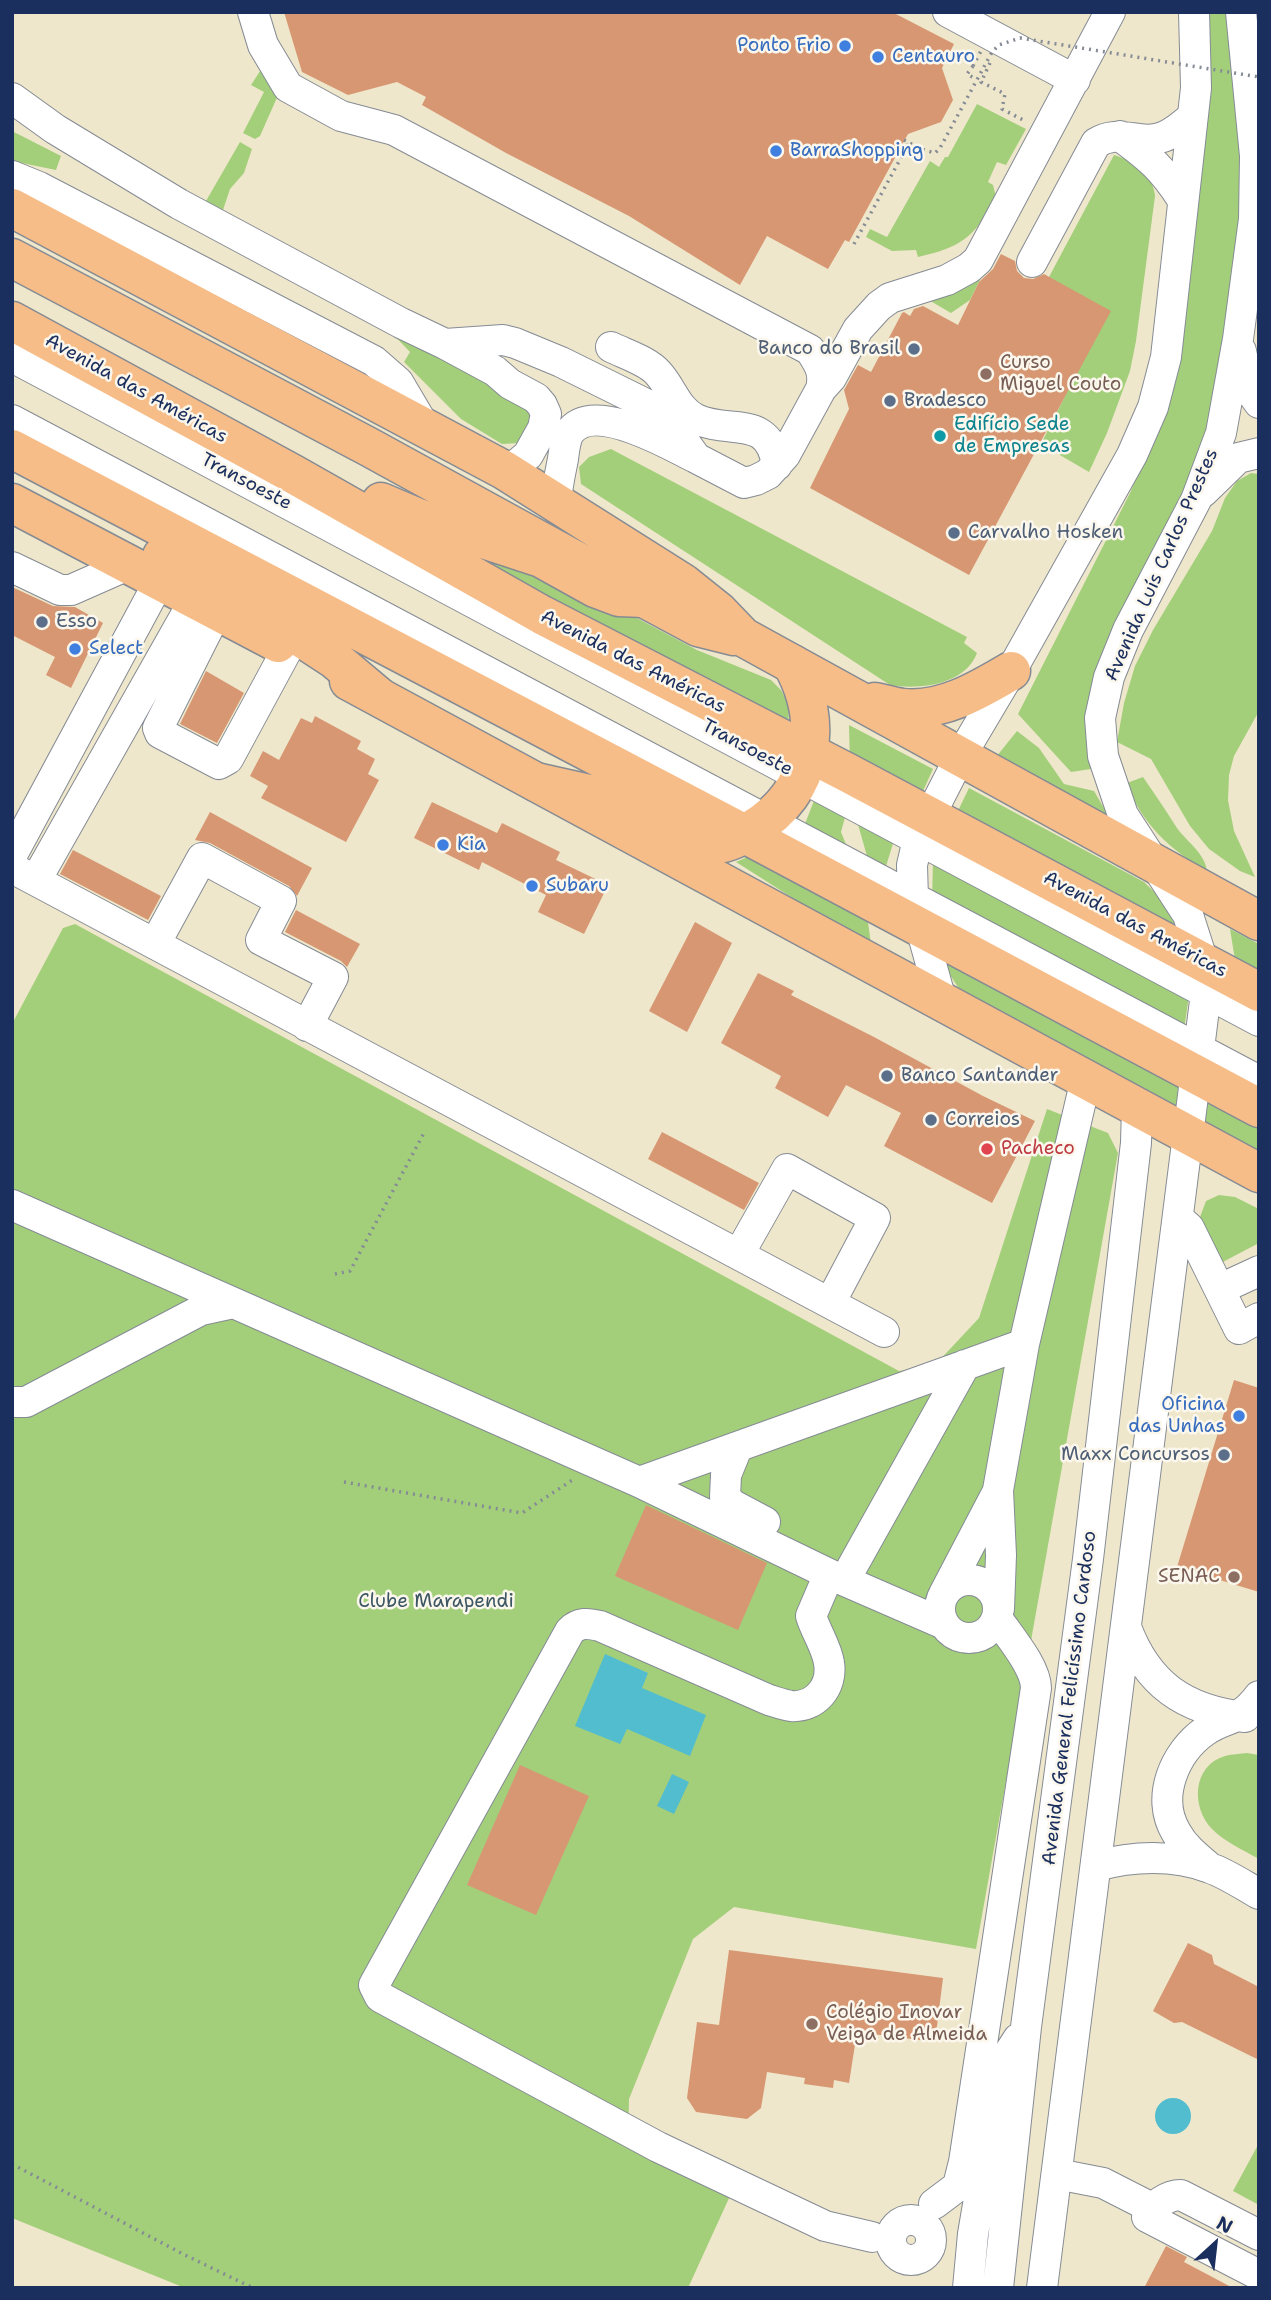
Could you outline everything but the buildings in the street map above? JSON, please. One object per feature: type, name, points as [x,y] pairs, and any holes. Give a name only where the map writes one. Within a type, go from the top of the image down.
[{"type":"main road","points":[[12,208],[504,470],[683,583],[718,611],[743,637]]},
{"type":"main road","points":[[12,258],[369,447],[698,627],[743,637],[856,697],[1259,921]]},
{"type":"main road","name":"Avenida das Américas","points":[[12,321],[293,474],[804,764],[1205,977],[1259,992]]},
{"type":"main road","points":[[12,449],[755,827],[1197,1062],[1259,1108]]},
{"type":"main road","points":[[12,468],[288,629],[334,659],[378,696]]},
{"type":"main road","points":[[293,474],[312,475],[335,482],[415,517],[541,558],[595,588],[619,597],[644,598]]},
{"type":"main road","points":[[12,503],[378,696],[1259,1173]]},
{"type":"main road","points":[[536,782],[603,797],[703,845],[722,845],[755,827],[778,810],[804,764],[812,733],[811,714],[802,682],[792,664]]},
{"type":"main road","points":[[856,697],[903,708],[941,704],[967,696],[1011,671]]},
{"type":"street","points":[[253,12],[263,45],[288,88],[341,116],[394,130],[810,350],[822,368],[821,389]]},
{"type":"street","points":[[948,12],[1075,80]]},
{"type":"street","points":[[556,502],[566,439],[574,428],[583,424],[611,421],[630,426],[744,483],[756,480],[777,465],[785,456],[821,389],[831,378],[858,329],[879,306],[890,298],[959,275],[978,260],[1110,12]]},
{"type":"street","points":[[941,1000],[917,914],[912,865],[923,827],[1132,455],[1153,407],[1166,356],[1196,88],[1194,12]]},
{"type":"street","name":"Avenida Luís Carlos Prestes","points":[[1188,1136],[1205,977],[1188,915],[1123,815],[1103,756],[1099,735],[1100,718],[1110,677],[1128,630],[1196,500],[1221,433],[1238,339],[1257,182],[1241,12]]},
{"type":"street","points":[[12,98],[55,130],[179,204],[495,371],[510,384],[537,398],[546,414],[543,428],[528,455],[516,465],[504,470]]},
{"type":"street","points":[[1032,262],[1096,143],[1112,135],[1147,140],[1161,138],[1192,117]]},
{"type":"street","points":[[1119,136],[1148,156],[1167,174],[1182,200]]},
{"type":"street","points":[[12,177],[50,192],[374,361],[398,382],[424,426]]},
{"type":"street","points":[[810,350],[830,348],[856,312],[885,288],[951,269],[991,238]]},
{"type":"street","points":[[1238,339],[1249,389],[1259,403]]},
{"type":"street","points":[[445,344],[503,340],[561,362],[664,413],[696,458]]},
{"type":"street","points":[[611,347],[655,370],[676,400],[694,418],[710,424],[758,424],[772,447],[777,465]]},
{"type":"street","name":"Transoeste","points":[[12,357],[804,764]]},
{"type":"street","points":[[510,384],[561,362]]},
{"type":"street","points":[[12,420],[755,827]]},
{"type":"street","points":[[1196,500],[1238,458],[1259,453]]},
{"type":"street","points":[[12,567],[60,590],[71,590],[145,572]]},
{"type":"street","points":[[12,855],[145,572]]},
{"type":"street","points":[[206,605],[158,728],[160,733],[195,752],[219,764],[228,760],[288,648]]},
{"type":"street","points":[[206,605],[24,874],[884,1332]]},
{"type":"street","points":[[155,944],[202,858],[281,901],[261,940],[332,977],[307,1026]]},
{"type":"street","points":[[1205,977],[1259,1021]]},
{"type":"street","points":[[1197,1062],[1259,1081]]},
{"type":"street","points":[[970,1639],[987,1633],[998,1614],[1001,1556],[998,1490],[1024,1343],[1086,1079]]},
{"type":"street","name":"Avenida General Felicíssimo Cardoso","points":[[998,2288],[1029,2014],[1088,1559],[1136,1143],[1137,1108]]},
{"type":"street","points":[[1042,2288],[1188,1136]]},
{"type":"street","points":[[739,1254],[787,1169],[875,1218],[830,1303]]},
{"type":"street","points":[[12,1205],[841,1570],[943,1605]]},
{"type":"street","points":[[1179,1219],[1189,1228],[1240,1329],[1259,1318]]},
{"type":"street","points":[[1220,1289],[1259,1271]]},
{"type":"street","points":[[12,1402],[26,1402],[201,1310],[233,1303]]},
{"type":"street","points":[[639,1482],[1024,1343]]},
{"type":"street","points":[[965,1365],[811,1616],[829,1662],[828,1683],[817,1699],[793,1706],[769,1700],[600,1626],[591,1623],[575,1626],[374,1985],[380,1997],[658,2147],[825,2226],[957,2237],[973,2234]]},
{"type":"street","points":[[737,1448],[726,1475],[725,1497],[733,1505],[841,1570]]},
{"type":"street","points":[[998,1490],[967,1549],[943,1605],[951,1632],[970,1639],[1034,1675]]},
{"type":"street","points":[[1088,1559],[1100,1545],[1111,1543],[1123,1549],[1134,1561]]},
{"type":"street","points":[[967,1549],[967,1558],[972,1566],[981,1570],[998,1564],[1001,1556]]},
{"type":"street","points":[[910,2233],[958,2186],[964,2162],[1036,1688],[1034,1675],[998,1614],[993,1592],[977,1581],[959,1582],[943,1605]]},
{"type":"street","points":[[1126,1627],[1135,1650],[1152,1677],[1172,1692],[1198,1706],[1252,1711]]},
{"type":"street","points":[[1252,1711],[1207,1729],[1185,1748],[1171,1773],[1167,1802],[1174,1830],[1189,1850],[1210,1868],[1259,1894]]},
{"type":"street","points":[[1096,1866],[1112,1861],[1166,1858],[1210,1868]]},
{"type":"street","points":[[969,2280],[973,2234],[1000,2076],[1009,2053],[1029,2014],[1037,2011],[1058,2019],[1077,2010]]},
{"type":"street","points":[[1057,2174],[1103,2183],[1152,2208]]},
{"type":"street","points":[[1259,2235],[1181,2195],[1168,2198],[1152,2208],[1147,2217],[1259,2275]]},
{"type":"street","points":[[910,2233],[953,2264],[969,2280]]},
{"type":"path","points":[[855,244],[906,142],[934,153],[940,148],[986,61],[999,45],[1020,38],[1259,77]]},
{"type":"path","points":[[976,79],[967,74],[981,51]]},
{"type":"path","points":[[975,54],[991,64],[981,82],[1004,94],[1002,109],[1024,122],[1037,104],[1057,114]]},
{"type":"path","points":[[335,1274],[350,1271],[425,1131]]},
{"type":"path","points":[[344,1482],[522,1513],[574,1479]]},
{"type":"path","points":[[12,2164],[184,2255],[253,2288]]},
{"type":"green space","points":[[1205,12],[1230,12],[1246,189],[1214,417],[1091,756],[1091,769],[1071,772],[1018,714],[1130,493],[1153,439]]},
{"type":"green space","points":[[262,68],[279,93],[260,136],[255,139],[243,133],[264,92],[251,85]]},
{"type":"green space","points":[[977,104],[1026,129],[1006,165],[997,162],[988,182],[993,185],[996,197],[974,231],[946,249],[918,257],[916,250],[892,251],[866,237],[870,229],[887,237],[930,161],[939,167],[945,157],[948,157]]},
{"type":"green space","points":[[12,131],[61,156],[56,170],[12,161]]},
{"type":"green space","points":[[240,142],[252,149],[244,173],[230,189],[223,210],[206,201]]},
{"type":"green space","points":[[1114,155],[1129,161],[1146,175],[1151,181],[1155,196],[1130,371],[1089,472],[1041,444],[1071,384],[1049,277]]},
{"type":"green space","points":[[982,276],[970,300],[951,313],[927,299]]},
{"type":"green space","points":[[384,325],[428,347],[532,409],[533,420],[520,443],[502,444],[461,419],[404,362],[410,352]]},
{"type":"green space","points":[[611,449],[967,637],[964,643],[977,653],[971,664],[952,679],[940,683],[914,687],[890,685],[581,484],[579,467],[589,457]]},
{"type":"green space","points":[[1251,473],[1259,474],[1259,711],[1234,756],[1229,775],[1228,800],[1234,831],[1255,877],[1240,871],[1209,849],[1190,826],[1151,759],[1117,742],[1124,703],[1135,666],[1153,630],[1212,531],[1225,498],[1237,481]]},
{"type":"green space","points":[[433,534],[537,565],[697,650],[771,680],[781,690],[789,706],[788,731]]},
{"type":"green space","points":[[849,725],[933,769],[919,800],[850,766]]},
{"type":"green space","points":[[1017,731],[1039,748],[1064,784],[1094,791],[1118,832],[992,762]]},
{"type":"green space","points":[[1143,777],[1179,831],[1194,846],[1207,871],[1169,845],[1140,810],[1127,783]]},
{"type":"green space","points":[[969,788],[1144,882],[1168,907],[1180,939],[954,819]]},
{"type":"green space","points":[[817,793],[847,810],[841,832],[854,864],[801,834]]},
{"type":"green space","points":[[855,814],[895,837],[883,876],[871,870]]},
{"type":"green space","points":[[752,855],[867,915],[871,944],[851,935],[736,862]]},
{"type":"green space","points":[[933,860],[1189,995],[1183,1037],[932,901]]},
{"type":"green space","name":"Clube Marapendi","points":[[75,924],[899,1371],[935,1365],[979,1318],[1047,1109],[1108,1133],[1118,1153],[976,1949],[734,1907],[693,1939],[629,2099],[628,2145],[730,2196],[688,2288],[185,2288],[12,2218],[12,1024],[63,928]]},
{"type":"green space","points":[[1230,929],[1259,944],[1259,979],[1236,966]]},
{"type":"green space","points":[[949,960],[1180,1082],[1176,1112],[961,992],[945,967]]},
{"type":"green space","points":[[1211,1099],[1259,1124],[1259,1156],[1197,1124]]},
{"type":"green space","points":[[1219,1195],[1235,1197],[1259,1209],[1259,1243],[1219,1264],[1197,1225],[1206,1201]]},
{"type":"green space","points":[[1247,1753],[1259,1755],[1259,1859],[1228,1842],[1212,1829],[1205,1820],[1198,1799],[1201,1778],[1214,1761],[1225,1756]]},
{"type":"green space","points":[[1259,2143],[1259,2205],[1233,2191]]},
{"type":"water","points":[[605,1654],[648,1673],[642,1688],[706,1715],[690,1756],[627,1729],[620,1744],[575,1726]]},
{"type":"water","points":[[672,1774],[689,1782],[674,1814],[657,1806]]},
{"type":"water","points":[[1173,2098],[1186,2103],[1191,2116],[1186,2129],[1173,2134],[1160,2129],[1155,2116],[1160,2103]]},
{"type":"place","name":"Ponto Frio","points":[[845,46]]},
{"type":"place","name":"Centauro","points":[[878,57]]},
{"type":"place","name":"BarraShopping","points":[[776,151]]},
{"type":"place","name":"Banco do Brasil","points":[[914,349]]},
{"type":"place","name":"Curso Miguel Couto","points":[[986,374]]},
{"type":"place","name":"Bradesco","points":[[890,401]]},
{"type":"place","name":"Edifício Sede de Empresas","points":[[940,436]]},
{"type":"place","name":"Carvalho Hosken","points":[[954,533]]},
{"type":"place","name":"Esso","points":[[42,622]]},
{"type":"place","name":"Select","points":[[75,649]]},
{"type":"place","name":"Kia","points":[[443,845]]},
{"type":"place","name":"Subaru","points":[[532,886]]},
{"type":"place","name":"Banco Santander","points":[[887,1076]]},
{"type":"place","name":"Correios","points":[[931,1120]]},
{"type":"place","name":"Pacheco","points":[[987,1149]]},
{"type":"place","name":"Oficina das Unhas","points":[[1239,1416]]},
{"type":"place","name":"Maxx Concursos","points":[[1224,1455]]},
{"type":"place","name":"SENAC","points":[[1234,1577]]},
{"type":"place","name":"Colégio Inovar Veiga de Almeida","points":[[812,2024]]}]
